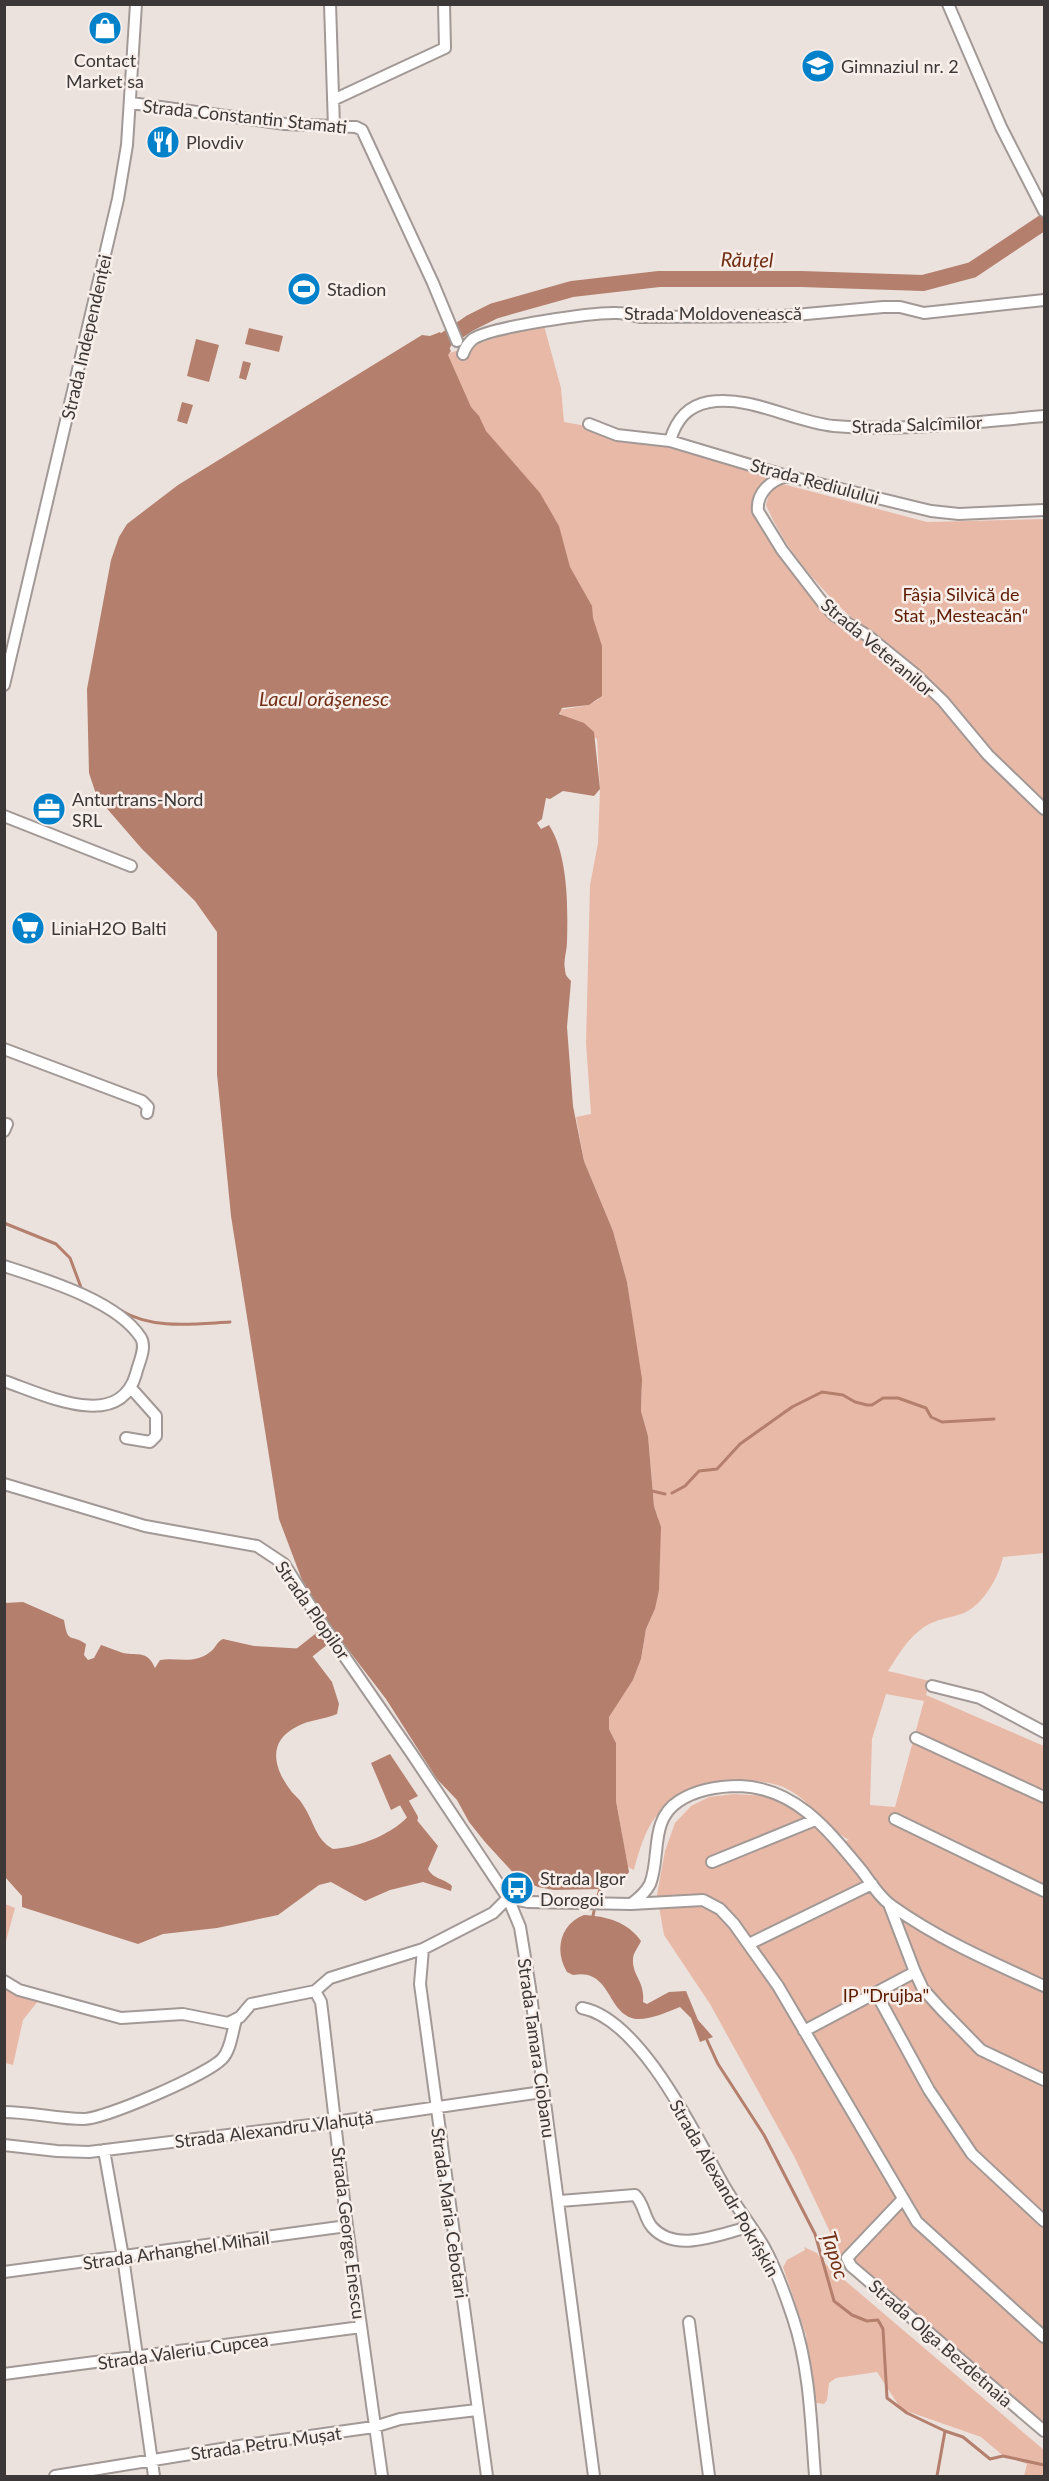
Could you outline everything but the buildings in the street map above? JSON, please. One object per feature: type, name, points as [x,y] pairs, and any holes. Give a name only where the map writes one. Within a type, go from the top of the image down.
[{"type":"street","name":"Strada Independenței","points":[[4,685],[117,200],[131,104],[136,4]]},
{"type":"street","points":[[330,4],[334,127]]},
{"type":"street","points":[[333,100],[445,48],[444,4]]},
{"type":"street","points":[[948,4],[1001,127],[1044,211]]},
{"type":"street","name":"Strada Constantin Stamati","points":[[131,104],[285,124],[359,128],[375,155],[457,340]]},
{"type":"street","name":"Strada Moldovenească","points":[[463,354],[468,344],[485,334],[532,323],[599,314],[618,313],[640,317],[784,316],[900,307],[924,313],[1044,300]]},
{"type":"street","name":"Strada Salcîmilor","points":[[670,441],[674,429],[686,411],[694,406],[723,400],[751,405],[813,423],[867,428],[916,428],[1044,416]]},
{"type":"street","name":"Strada Rediulului","points":[[589,424],[617,435],[670,441],[787,476],[942,513],[1044,510]]},
{"type":"street","name":"Strada Veteranilor","points":[[787,476],[775,481],[761,493],[757,503],[758,511],[782,550],[810,588],[834,615],[894,655],[923,681],[944,701],[988,755],[1044,808]]},
{"type":"street","points":[[4,816],[131,866]]},
{"type":"street","points":[[4,1049],[142,1101],[148,1107],[147,1113]]},
{"type":"street","points":[[4,1266],[90,1299],[109,1310],[140,1337],[143,1347],[131,1388],[119,1400],[102,1405],[74,1404],[4,1381]]},
{"type":"street","points":[[126,1438],[150,1442],[156,1436],[156,1416],[131,1388]]},
{"type":"street","name":"Strada Plopilor","points":[[4,1484],[146,1526],[257,1546],[274,1555],[294,1579],[320,1621],[508,1898]]},
{"type":"street","points":[[932,1686],[980,1698],[1044,1732]]},
{"type":"street","points":[[916,1738],[1044,1797]]},
{"type":"street","points":[[631,1904],[649,1886],[657,1835],[664,1818],[677,1802],[692,1794],[732,1786],[763,1788],[794,1800],[815,1820],[889,1904],[948,1942],[1044,1986]]},
{"type":"street","points":[[895,1819],[1044,1892]]},
{"type":"street","points":[[712,1862],[815,1820]]},
{"type":"street","points":[[749,1944],[872,1884]]},
{"type":"street","points":[[4,2112],[84,2119],[109,2113],[173,2086],[222,2059],[228,2048],[236,2020],[251,2004],[315,1991],[330,1978],[394,1960],[423,1949],[493,1913],[508,1898],[528,1902],[631,1904],[686,1900],[714,1904],[727,1915],[749,1944],[804,2031],[917,2222],[1044,2337]]},
{"type":"street","name":"Strada Tamara Ciobanu","points":[[508,1898],[521,1937],[542,2092],[560,2201],[594,2476]]},
{"type":"street","points":[[889,1904],[915,1972],[929,1996],[981,2050],[1044,2080]]},
{"type":"street","name":"Strada Maria Cebotari","points":[[423,1949],[420,1983],[435,2107],[487,2476]]},
{"type":"street","points":[[804,2031],[915,1972]]},
{"type":"street","points":[[4,1981],[20,1990],[121,2018],[183,2014],[224,2023],[236,2020]]},
{"type":"street","name":"Strada George Enescu","points":[[315,1991],[321,2002],[347,2226],[382,2476]]},
{"type":"street","points":[[876,1993],[929,2090],[972,2154],[1044,2221]]},
{"type":"street","name":"Strada Alexandr Pokrîșkin","points":[[582,2008],[612,2021],[641,2051],[683,2113],[748,2227],[768,2255],[794,2320],[805,2367],[814,2476]]},
{"type":"street","name":"Strada Аlexandru Vlahuță","points":[[4,2145],[57,2151],[104,2150],[334,2122],[542,2092]]},
{"type":"street","points":[[104,2150],[123,2257],[154,2476]]},
{"type":"street","points":[[560,2201],[635,2194],[652,2228],[662,2237],[675,2242],[748,2227]]},
{"type":"street","name":"Strada Olga Bezdetnaia","points":[[902,2200],[847,2258],[851,2266],[1044,2431]]},
{"type":"street","name":"Strada Arhanghel Mihail","points":[[4,2272],[347,2226]]},
{"type":"street","points":[[688,2322],[709,2476]]},
{"type":"street","name":"Strada Valeriu Cupcea","points":[[4,2374],[361,2327]]},
{"type":"street","name":"Strada Petru Mușat","points":[[55,2476],[374,2427],[400,2420],[477,2410]]},
{"type":"green space","points":[[543,322],[561,388],[564,422],[670,441],[787,476],[773,482],[757,503],[771,533],[834,615],[884,647],[833,600],[788,546],[766,505],[770,491],[783,484],[927,522],[1044,519],[1044,1553],[1003,1557],[994,1581],[978,1604],[964,1613],[938,1620],[918,1631],[888,1671],[930,1681],[926,1695],[1044,1746],[1044,2436],[846,2266],[795,2158],[710,2004],[664,1935],[657,1895],[665,1851],[675,1823],[691,1806],[709,1797],[733,1794],[767,1796],[786,1804],[806,1818],[814,1814],[841,1842],[849,1840],[789,1790],[775,1784],[758,1781],[722,1783],[687,1794],[660,1812],[647,1831],[634,1870],[628,1867],[616,1801],[616,1743],[609,1729],[608,1717],[633,1680],[641,1659],[646,1629],[655,1609],[660,1561],[658,1517],[654,1506],[648,1436],[641,1411],[642,1389],[627,1282],[613,1231],[584,1161],[576,1117],[591,1114],[586,1043],[590,885],[598,843],[600,789],[597,739],[562,717],[559,710],[589,705],[599,699],[447,354]],"holes":[[[886,1694],[924,1701],[895,1807],[870,1805],[872,1739]]]},
{"type":"green space","points":[[4,1904],[15,1908],[5,1945]]},
{"type":"green space","points":[[4,1980],[42,1996],[23,2020],[13,2065],[5,2063]]},
{"type":"green space","points":[[804,2247],[817,2253],[822,2261],[1044,2450],[1044,2476],[1024,2476],[1027,2464],[1001,2454],[981,2437],[901,2409],[877,2372],[836,2378],[829,2383],[827,2400],[824,2404],[812,2402],[806,2335],[783,2267],[787,2260],[805,2250]]},
{"type":"water","points":[[249,328],[283,336],[279,352],[245,344]]},
{"type":"water","name":"Lacul orăşenesc","points":[[440,332],[451,351],[448,355],[471,407],[479,416],[486,431],[540,493],[559,526],[570,567],[592,606],[593,618],[602,646],[602,696],[589,705],[562,708],[559,714],[584,723],[594,732],[600,789],[594,796],[563,791],[550,799],[546,798],[542,819],[537,823],[541,829],[549,825],[555,837],[566,881],[565,966],[566,974],[571,981],[567,1027],[573,1106],[584,1161],[613,1231],[627,1282],[642,1379],[641,1411],[648,1436],[654,1506],[661,1527],[659,1590],[655,1609],[646,1629],[641,1659],[633,1680],[609,1717],[609,1729],[616,1743],[616,1801],[629,1872],[621,1882],[600,1889],[554,1890],[538,1887],[518,1878],[485,1842],[469,1822],[457,1800],[437,1779],[386,1699],[327,1622],[302,1580],[279,1519],[231,1216],[217,1074],[217,932],[195,901],[142,849],[97,797],[89,773],[87,689],[111,560],[119,537],[127,524],[178,485],[422,335],[430,336]]},
{"type":"water","points":[[196,339],[219,345],[209,382],[187,376]]},
{"type":"water","points":[[243,361],[251,363],[246,380],[239,378]]},
{"type":"water","points":[[182,402],[193,405],[187,424],[177,421]]},
{"type":"water","points":[[23,1602],[64,1620],[68,1636],[86,1644],[84,1655],[88,1660],[94,1658],[101,1645],[123,1653],[146,1656],[155,1668],[160,1660],[192,1659],[204,1656],[223,1639],[254,1646],[307,1649],[332,1682],[339,1704],[337,1714],[302,1724],[281,1739],[276,1755],[280,1773],[285,1782],[302,1803],[322,1840],[333,1849],[376,1838],[395,1827],[411,1813],[438,1846],[428,1869],[433,1875],[452,1886],[451,1891],[423,1882],[390,1890],[365,1901],[331,1882],[319,1885],[278,1915],[217,1928],[163,1934],[138,1944],[22,1907],[22,1896],[5,1877],[4,1603]]},
{"type":"water","points":[[390,1754],[418,1796],[391,1810],[371,1763]]},
{"type":"water","points":[[584,1915],[616,1921],[630,1929],[641,1941],[635,1952],[633,1965],[642,1989],[643,2002],[647,2004],[669,1992],[686,1991],[698,2020],[713,2037],[700,2042],[691,2018],[680,2007],[649,2018],[639,2019],[628,2016],[620,2011],[596,1978],[567,1972],[561,1956],[562,1939],[569,1925]]},
{"type":"waterway","name":"Răuțel","points":[[435,360],[445,340],[470,323],[494,311],[572,289],[659,279],[801,279],[923,283],[972,270],[1044,222]]},
{"type":"waterway","points":[[4,1223],[56,1244],[70,1258],[82,1290]]},
{"type":"waterway","points":[[120,1310],[146,1321],[160,1323],[230,1322]]},
{"type":"waterway","points":[[672,1493],[685,1486],[699,1471],[717,1469],[740,1444],[792,1407],[822,1392],[843,1395],[855,1402],[867,1405],[872,1405],[883,1398],[898,1398],[926,1408],[931,1417],[942,1422],[994,1419]]},
{"type":"waterway","points":[[652,1491],[665,1494]]},
{"type":"waterway","name":"Răuțel","points":[[290,1664],[333,1630],[337,1622]]},
{"type":"waterway","points":[[405,1804],[413,1818]]},
{"type":"waterway","points":[[598,1896],[600,1889]]},
{"type":"waterway","points":[[593,1916],[594,1911]]},
{"type":"waterway","name":"Țapoc","points":[[707,2040],[718,2064],[764,2135],[815,2234],[834,2301],[852,2315],[867,2321],[878,2320],[883,2329],[887,2398],[907,2413],[945,2431],[937,2476]]},
{"type":"waterway","points":[[945,2431],[963,2437],[990,2459],[1003,2456],[1044,2465]]},
{"type":"place","name":"Contact Market sa","points":[[105,28]]},
{"type":"place","name":"Gimnaziul nr. 2","points":[[818,66]]},
{"type":"place","name":"Plovdiv","points":[[163,142]]},
{"type":"place","name":"Stadion","points":[[304,289]]},
{"type":"place","name":"Anturtrans-Nord SRL","points":[[49,809]]},
{"type":"place","name":"LiniaH2O Balti","points":[[28,928]]},
{"type":"place","name":"Strada Igor Dorogoi","points":[[517,1888]]},
{"type":"park label","name":"Fâșia Silvică de Stat „Mesteacăn“","points":[[961,604]]},
{"type":"park label","name":"IP \"Drujba\"","points":[[886,1995]]}]
